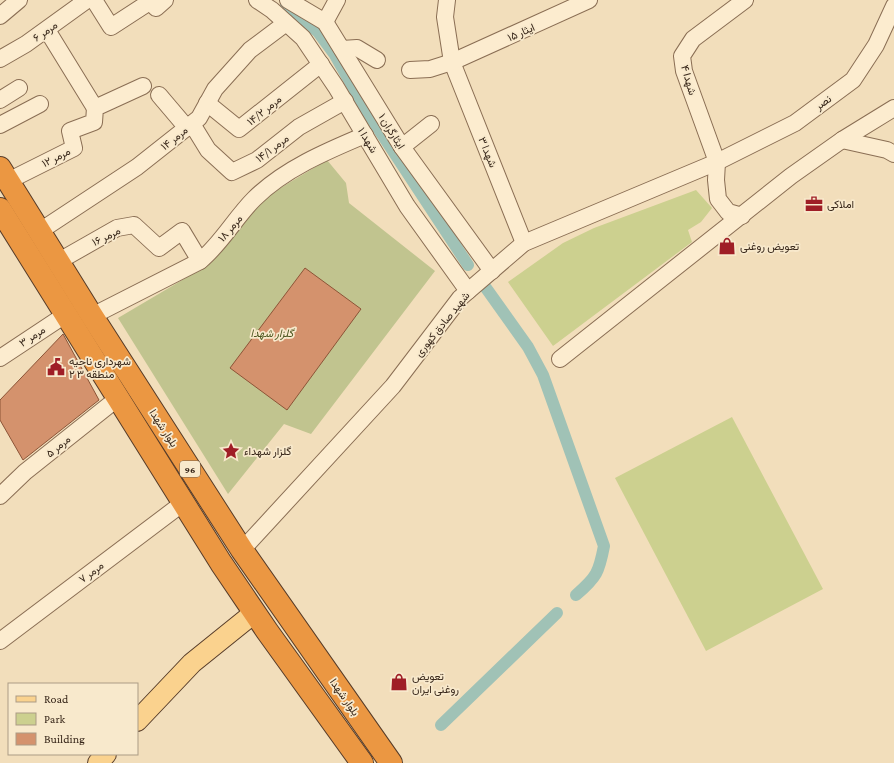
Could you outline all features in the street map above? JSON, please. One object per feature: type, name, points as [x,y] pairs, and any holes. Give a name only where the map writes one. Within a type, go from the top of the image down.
[{"type":"highway","name":"بلوار شهدا","points":[[4,174],[92,316],[242,550],[391,763]]},
{"type":"highway","name":"96","points":[[0,208],[182,503],[254,613],[362,763]]},
{"type":"main road","points":[[138,720],[192,663],[254,613]]},
{"type":"main road","points":[[98,763],[105,755]]},
{"type":"street","points":[[0,16],[19,0]]},
{"type":"street","name":"مرمر ۶","points":[[0,59],[47,30],[87,0]]},
{"type":"street","points":[[94,0],[111,27],[155,0]]},
{"type":"street","name":"شهدا ۱","points":[[257,0],[303,38],[344,101],[407,206],[468,291]]},
{"type":"street","name":"ایثارگران ۱","points":[[288,0],[325,22],[402,147],[492,271]]},
{"type":"street","points":[[325,22],[337,0]]},
{"type":"street","name":"شهدا ۳","points":[[447,0],[445,17],[452,62],[524,243]]},
{"type":"street","name":"ایثار ۱۵","points":[[410,70],[430,69],[452,62],[589,0]]},
{"type":"street","name":"شهدا ۴","points":[[717,162],[686,76],[682,56],[693,39],[745,0]]},
{"type":"street","name":"نصر","points":[[717,162],[795,123],[853,80],[876,45],[894,6]]},
{"type":"street","name":"مرمر ۱۴","points":[[40,231],[137,167],[199,118],[215,89],[250,50],[286,23]]},
{"type":"street","points":[[47,30],[95,108],[143,86]]},
{"type":"street","points":[[342,49],[357,48],[377,60]]},
{"type":"street","name":"مرمر ۱۴/۲","points":[[207,104],[239,130],[321,64]]},
{"type":"street","points":[[0,100],[19,88]]},
{"type":"street","points":[[159,94],[189,126]]},
{"type":"street","name":"مرمر ۱۴/۱","points":[[189,126],[208,150],[232,172],[257,160],[299,127],[344,101]]},
{"type":"street","points":[[0,125],[40,104]]},
{"type":"street","name":"مرمر ۱۲","points":[[4,174],[74,148],[70,131],[94,122],[95,108]]},
{"type":"street","points":[[560,359],[792,176],[842,140],[894,108]]},
{"type":"street","points":[[402,147],[431,124]]},
{"type":"street","name":"مرمر ۱۸","points":[[92,316],[200,261],[209,253],[255,198],[278,180],[325,152],[365,135]]},
{"type":"street","points":[[842,140],[887,150],[894,154]]},
{"type":"street","points":[[717,162],[716,180],[718,199],[728,212],[742,216]]},
{"type":"street","name":"شهید صادق کهوری","points":[[242,550],[393,386],[460,298],[524,243],[717,162]]},
{"type":"street","name":"مرمر ۱۶","points":[[59,261],[117,228],[134,225],[159,248],[182,232],[200,261]]},
{"type":"street","name":"مرمر ۳","points":[[0,358],[65,315]]},
{"type":"street","name":"مرمر ۵","points":[[0,496],[26,472],[118,398]]},
{"type":"street","name":"مرمر ۷","points":[[0,641],[182,503]]},
{"type":"green space","name":"گلزار شهدا","points":[[327,160],[346,183],[349,203],[435,271],[311,434],[284,424],[228,494],[118,318],[211,263],[262,199]]},
{"type":"green space","points":[[696,190],[712,208],[701,222],[688,230],[692,242],[553,346],[508,282],[563,243],[594,228]]},
{"type":"green space","points":[[732,417],[823,589],[706,651],[615,478]]},
{"type":"building","points":[[305,268],[361,309],[287,410],[230,368]]},
{"type":"building","name":"شهرداری ناحیه ۲ منطقه ۳","points":[[63,334],[99,400],[23,460],[0,420],[0,400]]},
{"type":"waterway","points":[[286,5],[318,32],[335,55],[366,110],[468,265]]},
{"type":"waterway","points":[[486,288],[528,347],[543,375],[604,546],[596,574],[576,595]]},
{"type":"waterway","points":[[441,725],[557,613]]},
{"type":"place","name":"املاکی","points":[[814,204]]},
{"type":"place","name":"تعویض روغنی","points":[[727,246]]},
{"type":"place","name":"شهرداری ناحیه ۲ منطقه ۳","points":[[56,367]]},
{"type":"place","name":"گلزار شهداء","points":[[231,451]]},
{"type":"place","name":"تعویض روغنی ایران","points":[[399,682]]}]
